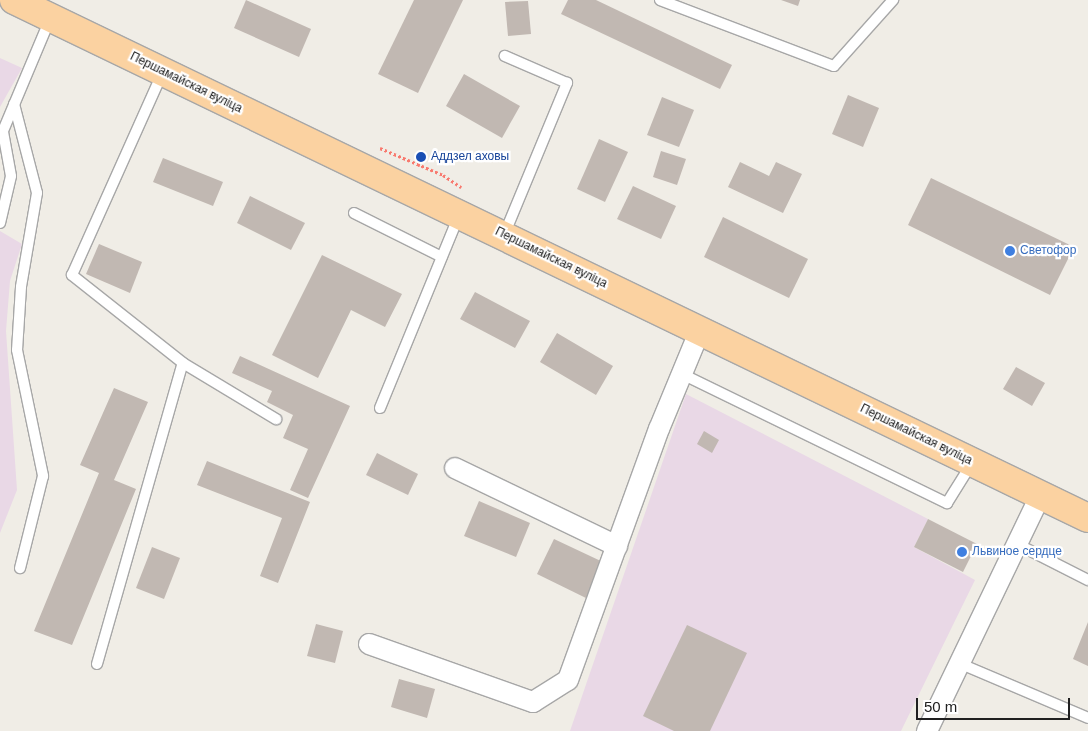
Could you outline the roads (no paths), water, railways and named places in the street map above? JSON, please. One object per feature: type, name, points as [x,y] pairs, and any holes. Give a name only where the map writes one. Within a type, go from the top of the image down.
[{"type":"main road","name":"Першамайская вуліца","points":[[14,0],[1088,518]]},
{"type":"street","points":[[369,644],[533,702],[568,680],[700,330]]},
{"type":"street","points":[[455,468],[617,546]]},
{"type":"street","points":[[927,731],[961,664],[1041,494]]},
{"type":"lane","points":[[660,0],[834,66],[893,0]]},
{"type":"lane","points":[[0,223],[11,176],[1,135],[51,18]]},
{"type":"lane","points":[[504,56],[567,82],[504,236]]},
{"type":"lane","points":[[164,71],[72,275],[183,363],[276,419]]},
{"type":"lane","points":[[14,104],[37,193],[21,287],[17,350],[43,476],[20,568]]},
{"type":"lane","points":[[354,213],[442,257]]},
{"type":"lane","points":[[380,408],[460,214]]},
{"type":"lane","points":[[97,664],[183,363]]},
{"type":"lane","points":[[682,374],[948,503],[973,463]]},
{"type":"lane","points":[[1017,544],[1088,580]]},
{"type":"lane","points":[[961,664],[1088,718]]},
{"type":"place","name":"Аддзел аховы","points":[[421,157]]},
{"type":"place","name":"Светофор","points":[[1010,251]]},
{"type":"place","name":"Львиное сердце","points":[[962,552]]}]
